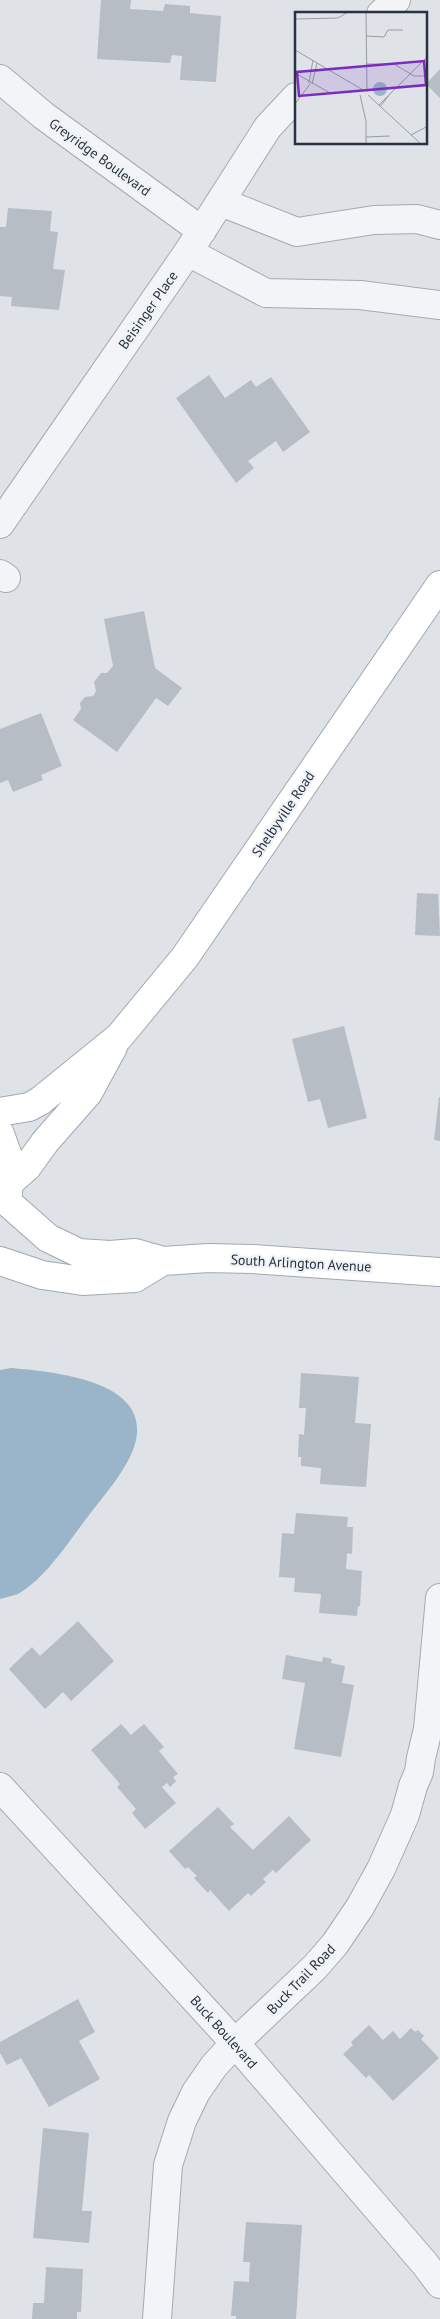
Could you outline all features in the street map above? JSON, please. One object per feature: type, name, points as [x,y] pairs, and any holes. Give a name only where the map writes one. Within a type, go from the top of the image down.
[{"type":"main road","name":"Shelbyville Road","points":[[119,1037],[185,957],[440,585]]},
{"type":"main road","points":[[0,1112],[29,1107],[40,1101],[119,1037]]},
{"type":"main road","points":[[5,1199],[45,1142],[88,1093],[119,1037]]},
{"type":"main road","points":[[0,1134],[10,1162],[5,1199]]},
{"type":"main road","name":"South Arlington Avenue","points":[[5,1199],[42,1234],[79,1253],[98,1255],[135,1254],[163,1261],[208,1258],[252,1259],[440,1272]]},
{"type":"main road","name":"South Arlington Avenue","points":[[0,1261],[42,1275],[83,1281],[135,1278],[163,1261]]},
{"type":"street","points":[[383,12],[396,0]]},
{"type":"street","name":"Greyridge Boulevard","points":[[0,79],[195,241],[266,293],[360,294],[440,305]]},
{"type":"street","name":"Beisinger Place","points":[[0,524],[195,241],[268,127],[295,98]]},
{"type":"street","points":[[221,202],[298,232],[374,220],[417,219],[440,225]]},
{"type":"street","name":"Buck Trail Road","points":[[157,2319],[166,2188],[172,2150],[182,2120],[196,2092],[214,2066],[235,2043],[315,1967],[352,1920],[381,1869],[405,1815],[419,1772],[428,1729],[440,1598]]},
{"type":"street","name":"Buck Boulevard","points":[[0,1787],[235,2043],[425,2264],[440,2284]]},
{"type":"water","points":[[11,1368],[53,1373],[99,1385],[118,1395],[131,1409],[137,1427],[133,1450],[129,1459],[113,1484],[57,1558],[29,1587],[18,1594],[0,1599],[0,1370]]},
{"type":"building","points":[[101,0],[131,0],[130,9],[163,11],[165,4],[190,6],[190,13],[221,16],[216,82],[180,80],[182,56],[172,55],[170,63],[97,59]]},
{"type":"building","points":[[440,69],[440,98],[428,86],[428,82]]},
{"type":"building","points":[[8,208],[52,211],[50,231],[58,232],[53,269],[65,270],[59,310],[11,306],[12,297],[0,296],[0,227],[6,227]]},
{"type":"building","points":[[209,375],[225,398],[251,380],[256,387],[271,377],[310,432],[283,452],[276,441],[248,461],[254,468],[236,483],[176,398]]},
{"type":"building","points":[[144,611],[155,668],[182,688],[168,706],[156,698],[117,752],[73,720],[81,709],[80,703],[85,697],[93,696],[96,691],[94,682],[101,673],[107,673],[113,666],[104,619]]},
{"type":"building","points":[[41,713],[62,766],[41,775],[43,780],[13,792],[8,780],[0,783],[0,729]]},
{"type":"building","points":[[438,889],[440,936],[415,935],[417,893],[438,894]]},
{"type":"building","points":[[344,1026],[367,1118],[328,1128],[320,1099],[308,1102],[292,1039]]},
{"type":"building","points":[[440,1097],[440,1141],[434,1140]]},
{"type":"building","points":[[301,1373],[359,1377],[355,1423],[371,1424],[366,1487],[320,1484],[321,1468],[301,1466],[301,1457],[298,1457],[299,1434],[304,1435],[306,1408],[299,1408]]},
{"type":"building","points":[[296,1513],[348,1517],[347,1527],[353,1527],[352,1554],[347,1553],[346,1569],[362,1571],[360,1606],[358,1606],[357,1616],[319,1613],[321,1594],[294,1592],[295,1578],[279,1577],[282,1533],[294,1534]]},
{"type":"building","points":[[78,1621],[114,1661],[71,1701],[63,1692],[45,1709],[9,1669],[32,1647],[40,1656]]},
{"type":"building","points":[[286,1655],[322,1662],[323,1657],[332,1659],[331,1663],[345,1666],[342,1683],[354,1685],[341,1757],[294,1749],[305,1683],[282,1679]]},
{"type":"building","points":[[121,1724],[131,1735],[144,1724],[164,1747],[159,1751],[178,1774],[173,1777],[176,1781],[170,1787],[167,1783],[162,1787],[176,1803],[145,1829],[132,1813],[136,1809],[117,1787],[120,1784],[91,1750]]},
{"type":"building","points":[[218,1807],[234,1824],[230,1827],[253,1850],[289,1816],[311,1840],[276,1873],[273,1870],[263,1879],[266,1882],[251,1896],[248,1893],[229,1911],[210,1890],[208,1893],[194,1878],[197,1876],[188,1867],[185,1869],[169,1851]]},
{"type":"building","points":[[78,1999],[95,2032],[79,2041],[100,2079],[49,2107],[21,2058],[7,2065],[0,2053],[0,2042]]},
{"type":"building","points":[[369,2025],[383,2040],[393,2031],[400,2039],[411,2028],[415,2032],[418,2030],[424,2036],[421,2039],[439,2058],[393,2101],[369,2075],[366,2078],[343,2054],[353,2045],[351,2042]]},
{"type":"building","points":[[43,2128],[89,2133],[82,2211],[92,2211],[89,2243],[33,2238]]},
{"type":"building","points":[[246,2222],[302,2225],[296,2319],[236,2319],[236,2316],[231,2316],[234,2281],[249,2282],[250,2262],[243,2262]]},
{"type":"building","points":[[46,2267],[83,2269],[81,2312],[77,2312],[77,2319],[32,2319],[33,2303],[44,2303]]}]
